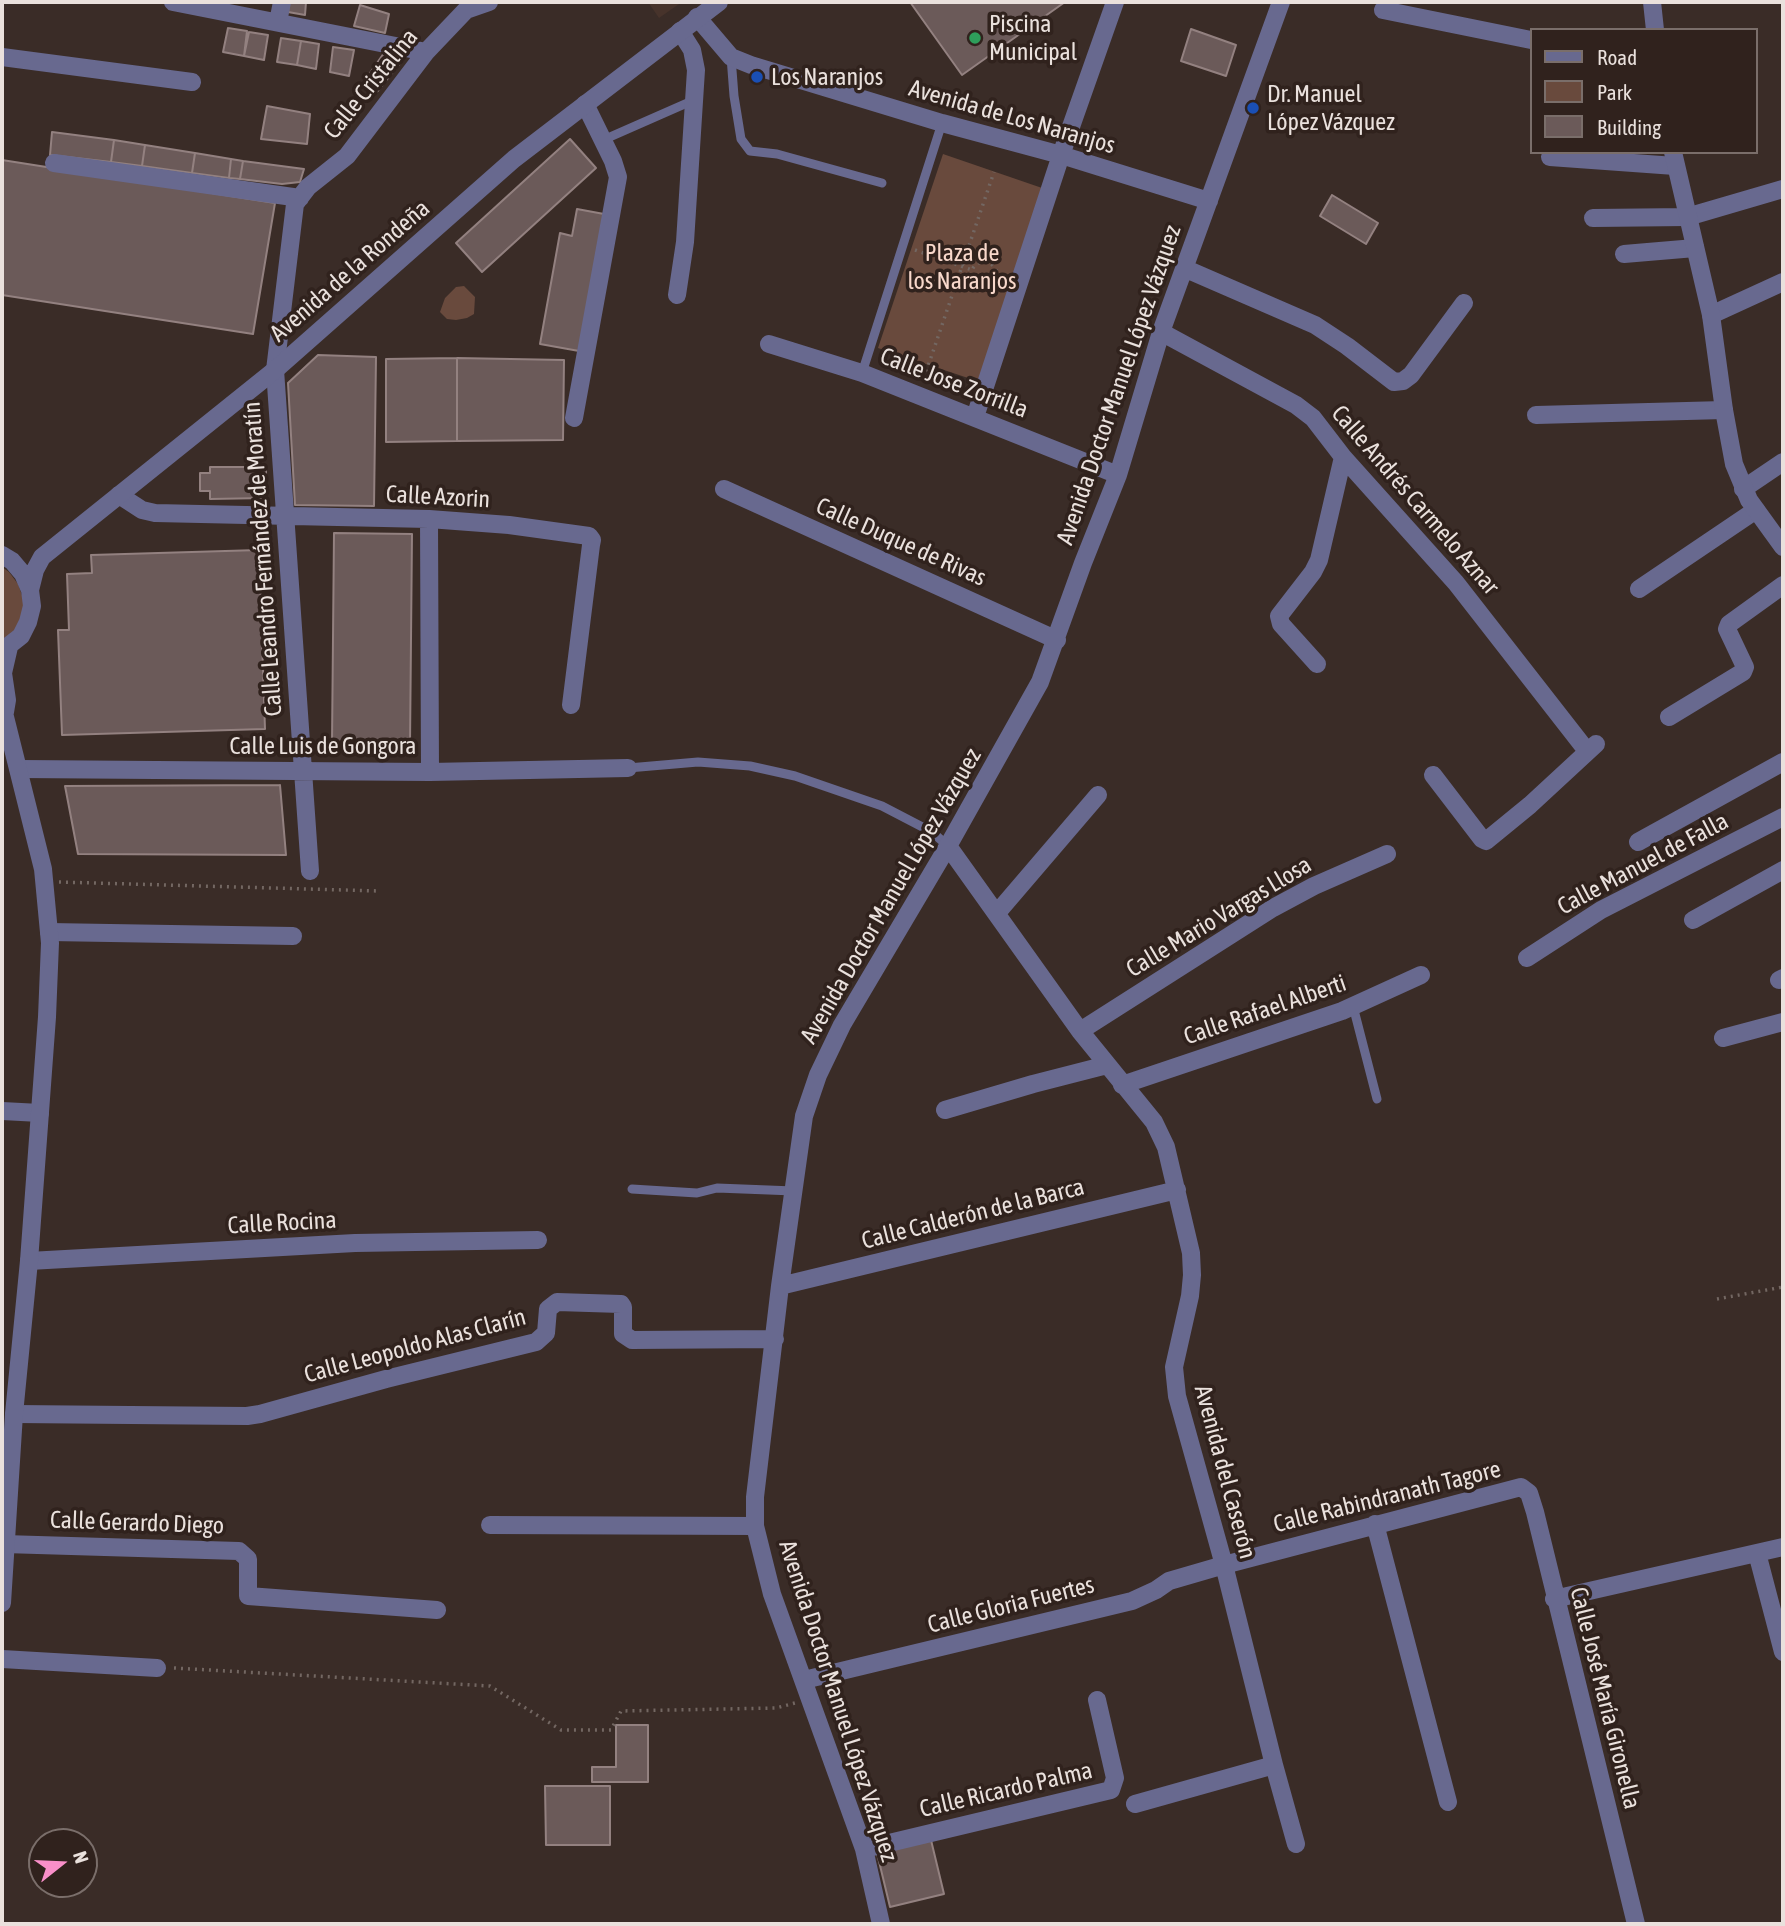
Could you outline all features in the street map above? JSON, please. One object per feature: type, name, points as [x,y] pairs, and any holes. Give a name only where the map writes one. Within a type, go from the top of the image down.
[{"type":"street","points":[[173,2],[213,6],[278,22],[426,51]]},
{"type":"street","points":[[278,22],[282,2]]},
{"type":"street","name":"Calle Cristalina","points":[[300,198],[308,187],[347,156],[426,51],[464,6],[489,2]]},
{"type":"street","name":"Avenida de la Rondeña","points":[[5,649],[20,636],[28,622],[32,606],[30,590],[35,570],[42,557],[275,370],[514,159],[719,2]]},
{"type":"street","points":[[975,417],[1061,155],[1115,2]]},
{"type":"street","name":"Avenida Doctor Manuel López Vázquez","points":[[881,1924],[864,1849],[772,1594],[755,1526],[755,1497],[780,1286],[804,1116],[818,1075],[842,1025],[1041,682],[1083,563],[1118,475],[1161,332],[1281,2]]},
{"type":"street","points":[[1652,2],[1656,28]]},
{"type":"street","points":[[1383,10],[1530,40]]},
{"type":"street","points":[[697,17],[731,57]]},
{"type":"street","points":[[677,295],[685,242],[695,61],[692,50],[680,31]]},
{"type":"street","points":[[2,57],[192,82]]},
{"type":"street","name":"Avenida de Los Naranjos","points":[[731,57],[942,123],[1061,155],[1209,201]]},
{"type":"street","points":[[573,418],[618,177],[584,104]]},
{"type":"street","points":[[1549,157],[1674,159],[1711,315],[1734,464],[1743,489],[1783,547]]},
{"type":"street","points":[[54,163],[300,198]]},
{"type":"street","points":[[1594,218],[1687,216],[1783,189]]},
{"type":"street","points":[[275,370],[295,204],[300,198]]},
{"type":"street","points":[[1624,254],[1695,248]]},
{"type":"street","points":[[1186,269],[1315,325],[1348,346],[1394,382],[1402,381],[1411,375],[1464,303]]},
{"type":"street","points":[[1711,315],[1783,282]]},
{"type":"street","name":"Calle Andrés Carmelo Aznar","points":[[1161,332],[1296,405],[1319,425],[1343,457],[1456,583],[1592,747],[1530,805],[1486,841],[1433,775]]},
{"type":"street","name":"Calle Jose Zorrilla","points":[[769,344],[862,373],[1118,475]]},
{"type":"street","name":"Calle Leandro Fernández de Moratín","points":[[275,370],[310,871]]},
{"type":"street","points":[[1536,415],[1724,410]]},
{"type":"street","points":[[1317,664],[1281,624],[1279,615],[1313,572],[1319,560],[1343,457]]},
{"type":"street","points":[[1743,489],[1783,462]]},
{"type":"street","name":"Calle Duque de Rivas","points":[[724,489],[1057,640]]},
{"type":"street","name":"Calle Azorin","points":[[119,495],[142,510],[155,513],[429,519],[509,525],[589,536],[592,545],[571,705]]},
{"type":"street","points":[[1639,589],[1756,510]]},
{"type":"street","points":[[429,519],[430,772]]},
{"type":"street","points":[[2,555],[12,561],[23,574],[30,590]]},
{"type":"street","points":[[1669,717],[1742,672],[1745,667],[1727,629],[1729,624],[1783,584]]},
{"type":"street","points":[[2,1603],[4,1544],[47,1017],[49,932],[44,881],[3,708],[7,700],[3,673],[5,649]]},
{"type":"street","points":[[1638,842],[1783,762]]},
{"type":"street","name":"Calle Luis de Gongora","points":[[19,769],[430,772],[628,768]]},
{"type":"street","points":[[997,913],[1098,795]]},
{"type":"street","name":"Calle Manuel de Falla","points":[[1527,958],[1601,910],[1783,817]]},
{"type":"street","name":"Avenida del Caserón","points":[[948,846],[1080,1031],[1154,1122],[1166,1147],[1191,1252],[1192,1275],[1174,1367],[1177,1396],[1296,1844]]},
{"type":"street","name":"Calle Mario Vargas Llosa","points":[[1080,1031],[1273,908],[1314,886],[1387,854]]},
{"type":"street","points":[[1693,920],[1783,870]]},
{"type":"street","points":[[49,932],[293,936]]},
{"type":"street","name":"Calle Rafael Alberti","points":[[1122,1085],[1353,1006],[1421,975]]},
{"type":"street","points":[[1723,1038],[1783,1022]]},
{"type":"street","points":[[945,1110],[1107,1065]]},
{"type":"street","points":[[2,1111],[40,1113]]},
{"type":"street","name":"Calle Calderón de la Barca","points":[[780,1286],[1177,1190]]},
{"type":"street","name":"Calle Rocina","points":[[29,1261],[355,1243],[538,1240]]},
{"type":"street","name":"Calle Leopoldo Alas Clarín","points":[[14,1414],[260,1414],[536,1342],[546,1333],[548,1309],[556,1302],[621,1304],[623,1334],[632,1340],[775,1339]]},
{"type":"street","name":"Calle Rabindranath Tagore","points":[[1224,1565],[1521,1488]]},
{"type":"street","name":"Calle José María Gironella","points":[[1521,1488],[1529,1493],[1535,1512],[1554,1599],[1636,1924]]},
{"type":"street","points":[[1375,1524],[1448,1802]]},
{"type":"street","points":[[490,1525],[755,1526]]},
{"type":"street","name":"Calle Gerardo Diego","points":[[4,1544],[239,1551],[248,1559],[248,1597],[437,1610]]},
{"type":"street","points":[[1554,1599],[1783,1547]]},
{"type":"street","points":[[1757,1553],[1783,1652]]},
{"type":"street","name":"Calle Gloria Fuertes","points":[[804,1680],[1132,1601],[1157,1590],[1169,1581],[1224,1565]]},
{"type":"street","points":[[2,1659],[157,1668]]},
{"type":"street","name":"Calle Ricardo Palma","points":[[864,1849],[1111,1790],[1115,1778],[1097,1700]]},
{"type":"street","points":[[1135,1804],[1274,1765]]},
{"type":"lane","points":[[731,57],[741,139],[750,151],[777,154],[882,183]]},
{"type":"lane","points":[[603,140],[694,100]]},
{"type":"lane","points":[[862,373],[942,123]]},
{"type":"lane","points":[[628,768],[698,762],[750,766],[795,776],[882,806],[932,832],[948,846]]},
{"type":"lane","points":[[1353,1006],[1377,1099]]},
{"type":"lane","points":[[632,1189],[697,1193],[717,1188],[794,1191]]},
{"type":"path","points":[[918,395],[995,172]]},
{"type":"path","points":[[903,246],[972,270]]},
{"type":"path","points":[[986,261],[996,268],[997,279],[994,284],[983,288],[973,281],[972,270],[975,265],[986,261]]},
{"type":"path","points":[[44,881],[379,891]]},
{"type":"path","points":[[1717,1299],[1783,1287]]},
{"type":"path","points":[[157,1668],[490,1686],[561,1730],[611,1730],[621,1711],[776,1708],[811,1699]]},
{"type":"shaded area","points":[[648,2],[682,2],[659,18]]},
{"type":"green space","name":"Plaza de los Naranjos","points":[[943,154],[1045,189],[980,382],[878,348]]},
{"type":"green space","points":[[464,286],[475,297],[474,314],[467,318],[447,319],[440,312],[445,298],[456,287]]},
{"type":"green space","points":[[2,567],[18,584],[23,598],[23,613],[17,628],[2,642]]},
{"type":"building","points":[[289,2],[306,2],[305,15],[288,12]]},
{"type":"building","name":"Piscina Municipal","points":[[910,2],[1065,2],[962,75]]},
{"type":"building","points":[[360,5],[389,14],[385,33],[354,26]]},
{"type":"building","points":[[228,28],[247,31],[244,56],[223,52]]},
{"type":"building","points":[[1191,29],[1236,45],[1226,76],[1181,61]]},
{"type":"building","points":[[249,32],[268,35],[264,60],[244,56]]},
{"type":"building","points":[[281,38],[301,41],[297,65],[277,62]]},
{"type":"building","points":[[301,41],[319,44],[316,69],[297,65]]},
{"type":"building","points":[[333,47],[354,50],[349,76],[330,72]]},
{"type":"building","points":[[384,53],[405,57],[377,92],[365,80]]},
{"type":"building","points":[[267,106],[310,114],[307,144],[261,139]]},
{"type":"building","points":[[52,132],[114,140],[111,162],[50,155]]},
{"type":"building","points":[[570,139],[596,168],[482,272],[456,243]]},
{"type":"building","points":[[114,140],[145,145],[142,166],[111,162]]},
{"type":"building","points":[[145,145],[195,153],[192,173],[142,166]]},
{"type":"building","points":[[195,153],[231,159],[229,178],[192,173]]},
{"type":"building","points":[[231,159],[243,161],[240,179],[229,178]]},
{"type":"building","points":[[2,160],[275,203],[253,334],[2,295]]},
{"type":"building","points":[[243,161],[304,169],[300,182],[282,184],[240,179]]},
{"type":"building","points":[[1332,195],[1378,223],[1366,244],[1320,216]]},
{"type":"building","points":[[577,209],[604,214],[579,351],[540,344],[560,233],[572,236]]},
{"type":"building","points":[[318,355],[376,357],[374,506],[295,505],[288,383]]},
{"type":"building","points":[[457,358],[564,360],[563,440],[457,441]]},
{"type":"building","points":[[457,358],[457,441],[386,442],[386,359]]},
{"type":"building","points":[[210,467],[266,467],[266,498],[210,499],[210,491],[200,491],[200,473],[210,473]]},
{"type":"building","points":[[334,533],[412,534],[410,744],[332,743]]},
{"type":"building","points":[[259,550],[265,729],[62,735],[58,630],[69,630],[67,574],[92,573],[91,555]]},
{"type":"building","points":[[280,785],[286,855],[78,854],[65,786]]},
{"type":"building","points":[[616,1725],[648,1725],[648,1782],[592,1782],[592,1767],[616,1767]]},
{"type":"building","points":[[545,1786],[610,1786],[610,1845],[546,1845]]},
{"type":"building","points":[[931,1840],[944,1894],[890,1907],[877,1853]]},
{"type":"place","name":"Piscina Municipal","points":[[975,38]]},
{"type":"place","name":"Los Naranjos","points":[[757,77]]},
{"type":"place","name":"Dr. Manuel López Vázquez","points":[[1253,108]]}]
